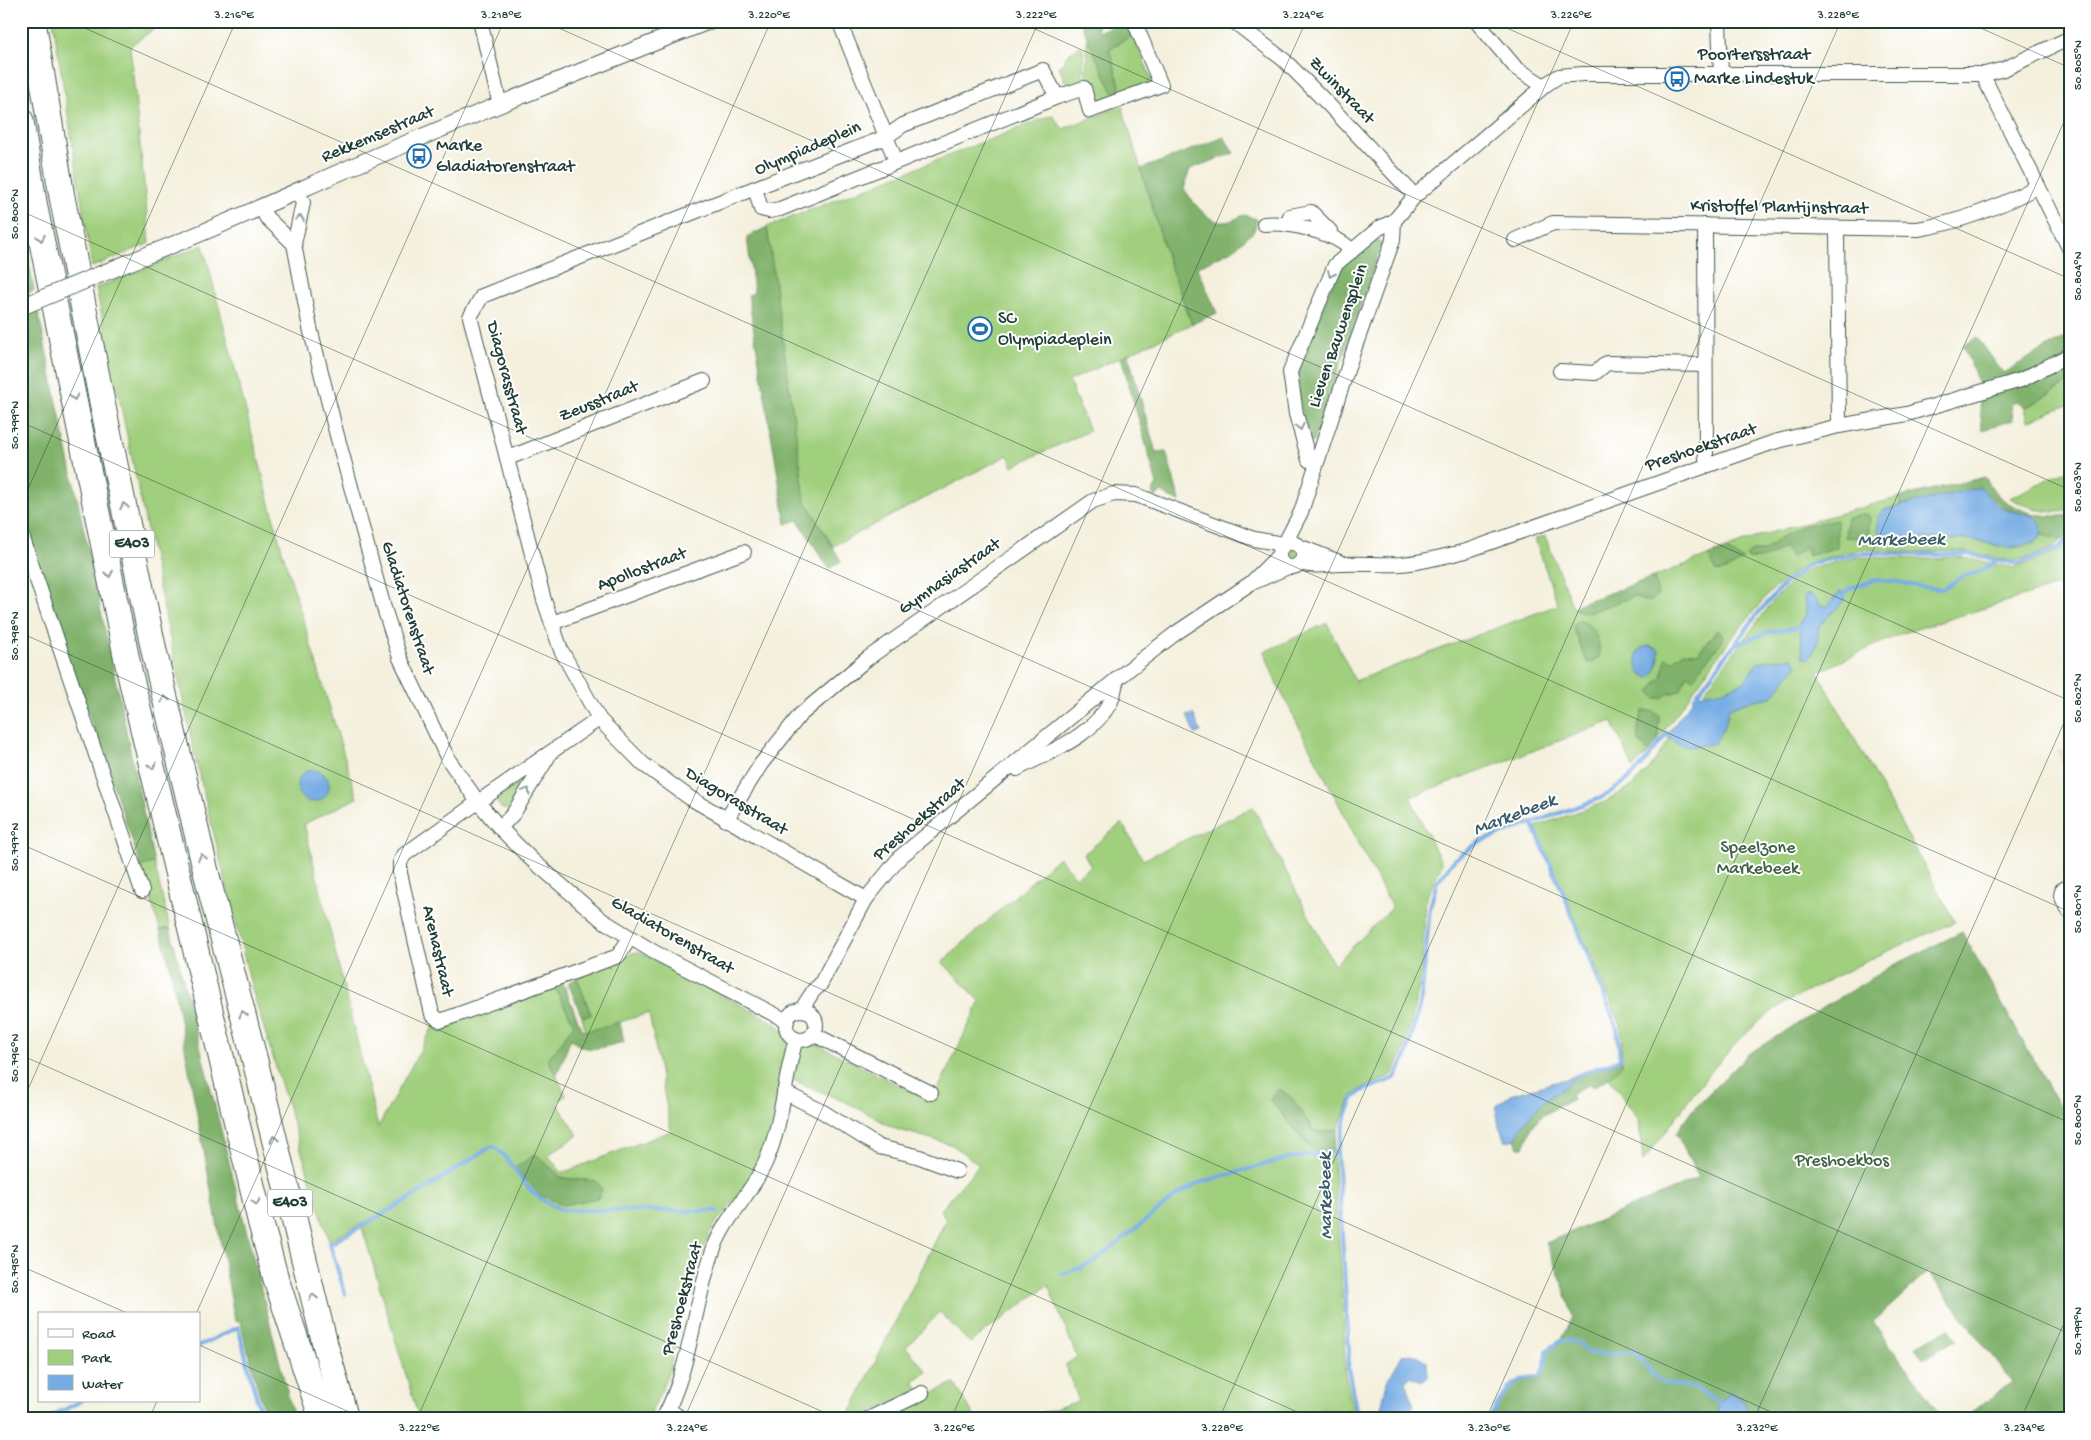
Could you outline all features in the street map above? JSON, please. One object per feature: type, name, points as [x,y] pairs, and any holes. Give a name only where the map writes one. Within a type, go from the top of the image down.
[{"type":"highway","name":"E403","points":[[33,21],[62,197],[102,402],[154,651],[206,872],[324,1344],[346,1419]]},
{"type":"highway","name":"E403","points":[[21,121],[35,208],[129,670],[276,1278],[322,1419]]},
{"type":"highway","points":[[276,1278],[291,1368],[305,1419]]},
{"type":"highway","points":[[324,1344],[353,1391],[362,1419]]},
{"type":"street","points":[[480,21],[500,105]]},
{"type":"street","name":"Rekkemsestraat","points":[[21,307],[262,208],[582,70],[709,21]]},
{"type":"street","points":[[838,21],[886,137]]},
{"type":"street","name":"Olympiadeplein","points":[[1057,97],[1043,70],[903,126],[886,137],[755,188],[761,209],[769,211],[780,208],[1057,97],[1084,88],[1090,111],[1161,85],[1134,21]]},
{"type":"street","name":"Zwinstraat","points":[[1233,21],[1284,60],[1415,196]]},
{"type":"street","points":[[1476,21],[1516,68],[1544,86]]},
{"type":"street","points":[[1719,21],[1721,74]]},
{"type":"street","name":"Poortersstraat","points":[[1415,196],[1544,86],[1559,76],[1583,74],[1985,74],[2004,69],[2070,38]]},
{"type":"street","points":[[1985,74],[1986,82],[2070,250]]},
{"type":"street","name":"Olympiadeplein","points":[[886,137],[896,161]]},
{"type":"street","name":"Kristoffel Plantijnstraat","points":[[1515,240],[1553,223],[1918,229],[1950,224],[1980,213],[2038,186]]},
{"type":"street","name":"Diagorasstraat","points":[[755,188],[482,296],[470,317],[552,623],[561,650],[599,719],[643,764],[690,798],[866,899]]},
{"type":"street","name":"Gladiatorenstraat","points":[[298,192],[302,203],[294,244],[310,328],[331,411],[381,600],[400,658],[444,752],[478,802],[500,828],[531,859],[602,920],[630,938],[786,1021]]},
{"type":"street","name":"Lieven Bauwensplein","points":[[1316,462],[1309,460],[1304,446],[1290,372],[1336,265],[1379,228],[1394,221],[1415,196]]},
{"type":"street","points":[[262,208],[266,217],[294,244]]},
{"type":"street","name":"Lieven Bauwensplein","points":[[1281,549],[1301,512],[1316,462],[1393,240],[1394,221]]},
{"type":"street","name":"Lieven Bauwensplein","points":[[1264,224],[1287,224],[1329,236],[1342,242],[1352,251]]},
{"type":"street","points":[[1705,225],[1704,365],[1706,458],[1708,464]]},
{"type":"street","points":[[1837,228],[1839,426]]},
{"type":"street","name":"Preshoekstraat","points":[[807,1013],[820,995],[820,985],[866,899],[900,858],[1117,678],[1176,633],[1251,583],[1294,565],[1401,564],[1431,560],[1466,551],[1774,442],[1839,426],[1907,414],[2021,380],[2070,355]]},
{"type":"street","points":[[1560,371],[1595,373],[1607,363],[1704,365]]},
{"type":"street","name":"Zeusstraat","points":[[508,458],[704,381]]},
{"type":"street","name":"Gymnasiastraat","points":[[726,820],[761,764],[800,715],[868,658],[1093,501],[1114,494],[1136,495],[1254,539],[1265,550],[1281,549]]},
{"type":"street","name":"Lieven Bauwensplein","points":[[1300,547],[1301,512]]},
{"type":"street","points":[[21,533],[142,891]]},
{"type":"street","points":[[1295,543],[1300,547],[1303,553],[1294,565],[1281,563],[1281,549],[1295,543]]},
{"type":"street","name":"Preshoekstraat","points":[[1300,547],[1342,564]]},
{"type":"street","name":"Preshoekstraat","points":[[1251,583],[1281,549]]},
{"type":"street","name":"Apollostraat","points":[[552,623],[744,552]]},
{"type":"street","name":"Preshoekstraat","points":[[986,787],[1074,740],[1097,721],[1111,701],[1117,678]]},
{"type":"street","points":[[478,802],[599,719]]},
{"type":"street","points":[[500,828],[513,814],[551,752]]},
{"type":"street","name":"Arenastraat","points":[[478,802],[404,855],[400,863],[404,893],[431,1009],[435,1018],[445,1021],[618,956],[623,952],[630,938]]},
{"type":"street","points":[[2066,888],[2061,896],[2070,912]]},
{"type":"street","points":[[792,1013],[807,1013],[816,1025],[813,1034],[805,1039],[796,1039],[788,1032],[786,1021],[792,1013]]},
{"type":"street","points":[[813,1034],[931,1093]]},
{"type":"street","name":"Preshoekstraat","points":[[682,1419],[666,1414],[683,1372],[702,1287],[714,1247],[725,1225],[767,1160],[773,1143],[796,1039]]},
{"type":"street","points":[[784,1092],[823,1112],[879,1147],[917,1156],[957,1171]]},
{"type":"street","points":[[868,1419],[922,1394]]},
{"type":"shaded area","points":[[2070,747],[2070,783],[2057,751]]},
{"type":"green space","points":[[53,21],[165,21],[130,46],[150,243],[92,267]]},
{"type":"green space","points":[[1081,21],[1096,21],[1099,31],[1127,22],[1132,35],[1109,49],[1120,85],[1119,90],[1113,92],[1087,38]]},
{"type":"green space","points":[[1132,35],[1152,79],[1149,84],[1099,102],[1094,99],[1086,76],[1087,38],[1113,92],[1120,85],[1109,49]]},
{"type":"green space","points":[[1079,46],[1083,48],[1083,80],[1067,87],[1059,66],[1066,60],[1065,57]]},
{"type":"green space","name":"SC Olympiadeplein","points":[[1122,106],[1168,260],[1192,324],[1069,381],[1089,431],[1013,466],[1008,455],[833,546],[805,500],[767,227],[1052,115],[1063,129]]},
{"type":"green space","points":[[1224,137],[1234,153],[1190,169],[1184,189],[1197,206],[1213,220],[1226,222],[1244,215],[1257,219],[1254,231],[1234,249],[1197,267],[1217,313],[1192,324],[1168,260],[1141,169]]},
{"type":"green space","points":[[21,216],[34,290],[21,296]]},
{"type":"green space","points":[[767,227],[805,500],[841,561],[829,569],[798,520],[786,524],[748,295],[754,293],[747,237]]},
{"type":"green space","points":[[1376,239],[1382,243],[1313,443],[1307,439],[1296,381],[1303,353],[1338,268]]},
{"type":"green space","points":[[203,245],[282,550],[357,798],[304,824],[378,1127],[434,1025],[442,1025],[472,1017],[554,986],[574,1024],[556,1050],[547,1058],[566,1095],[557,1103],[578,1135],[548,1155],[562,1173],[671,1131],[649,1013],[586,1031],[582,1017],[591,1014],[577,978],[633,953],[638,952],[650,957],[775,1023],[782,1029],[788,1039],[772,1125],[760,1165],[717,1221],[709,1235],[696,1272],[694,1286],[680,1321],[670,1368],[648,1419],[419,1419],[361,1224],[329,1241],[252,989],[195,757],[96,288]],"holes":[[[536,1154],[562,1178],[596,1181],[540,1195]]]},
{"type":"green space","points":[[38,312],[154,863],[141,866],[34,557],[21,512],[21,318]]},
{"type":"green space","points":[[2070,334],[2070,382],[2025,408],[2017,402],[2011,404],[2013,420],[1982,430],[1978,382],[1963,346],[1977,337],[2003,373]]},
{"type":"green space","points":[[1128,354],[1156,453],[1166,452],[1180,501],[1170,498],[1162,492],[1156,497],[1152,492],[1157,484],[1121,357]]},
{"type":"green space","points":[[2070,382],[2070,404],[2028,421],[2025,408]]},
{"type":"green space","points":[[2070,468],[2070,510],[2063,512],[2047,511],[2024,505],[2010,498]]},
{"type":"green space","points":[[1985,477],[1997,494],[2014,506],[2042,515],[2070,515],[2070,541],[2041,535],[2031,515],[2008,510],[1981,487],[1955,495],[1901,505],[1900,497]]},
{"type":"green space","points":[[1900,497],[1901,505],[1884,510],[1919,528],[1944,538],[1968,539],[2007,547],[2018,547],[2027,546],[2035,542],[2041,535],[2062,538],[2054,547],[2032,557],[2012,561],[1969,552],[1917,553],[1862,549],[1810,562],[1769,593],[1730,640],[1649,752],[1633,768],[1612,721],[1410,797],[1442,864],[1426,899],[1421,971],[1415,1009],[1403,1053],[1392,1075],[1357,1091],[1351,1097],[1338,1129],[1325,1132],[1314,1131],[1310,1124],[1315,1153],[1333,1151],[1344,1324],[1345,1373],[1354,1413],[1333,1419],[1022,1419],[1079,1401],[1065,1365],[1077,1357],[1048,1285],[970,1343],[940,1312],[906,1347],[927,1372],[913,1381],[919,1390],[857,1419],[847,1419],[946,1220],[940,1210],[979,1165],[953,1145],[896,1129],[850,1104],[793,1080],[802,1047],[807,1044],[818,1045],[932,1102],[980,1001],[942,962],[1059,857],[1076,877],[1091,866],[1084,854],[1122,823],[1143,860],[1253,807],[1334,965],[1392,908],[1277,684],[1264,652],[1327,623],[1355,681],[1558,605],[1535,539],[1545,536],[1573,608],[1762,535]]},
{"type":"green space","points":[[1866,514],[1870,517],[1868,538],[1845,537],[1847,518]]},
{"type":"green space","points":[[1837,520],[1837,547],[1808,556],[1806,546],[1792,558],[1784,547],[1763,558],[1748,559],[1746,556],[1752,551],[1764,551],[1783,536],[1803,526]]},
{"type":"green space","name":"Speelzone Markebeek","points":[[2068,540],[2070,541],[2070,582],[1900,634],[1818,672],[1955,922],[1849,970],[1768,1014],[1713,1069],[1643,1162],[1639,1120],[1609,1078],[1622,1065],[1621,1025],[1535,827],[1605,802],[1632,786],[1649,769],[1688,713],[1774,600],[1794,579],[1812,568],[1857,557],[1929,559],[1958,557],[2015,568],[2055,553]]},
{"type":"green space","points":[[1291,548],[1296,550],[1298,555],[1296,560],[1291,562],[1286,560],[1284,555],[1286,550]]},
{"type":"green space","points":[[1726,549],[1743,559],[1734,566],[1717,572],[1709,556]]},
{"type":"green space","points":[[1654,577],[1658,595],[1652,601],[1645,601],[1635,596],[1588,613],[1577,610],[1576,606],[1581,603]]},
{"type":"green space","points":[[1581,621],[1590,626],[1598,641],[1599,657],[1593,662],[1587,663],[1573,627],[1576,622]]},
{"type":"green space","points":[[1717,630],[1725,637],[1693,679],[1687,675],[1680,691],[1667,694],[1663,698],[1656,698],[1650,693],[1656,682],[1662,678],[1666,658],[1672,661],[1684,652],[1698,653]]},
{"type":"green space","points":[[1643,711],[1652,711],[1659,715],[1658,740],[1649,752],[1640,743],[1638,738],[1639,722]]},
{"type":"green space","points":[[527,777],[508,809],[502,809],[497,803],[500,796]]},
{"type":"green space","points":[[154,863],[170,928],[160,930],[141,866]]},
{"type":"green space","points":[[170,928],[294,1419],[266,1419],[240,1321],[235,1321],[170,966],[160,930]]},
{"type":"green space","name":"Preshoekbos","points":[[1962,932],[2070,1126],[2070,1419],[1963,1419],[2012,1382],[1928,1272],[1873,1322],[1944,1419],[1746,1419],[1747,1407],[1739,1396],[1717,1412],[1721,1419],[1491,1419],[1504,1395],[1514,1385],[1540,1376],[1545,1367],[1546,1351],[1561,1341],[1573,1317],[1562,1282],[1546,1243],[1699,1178],[1676,1133],[1693,1109],[1748,1054],[1888,968]]},
{"type":"green space","points":[[577,978],[591,1015],[582,1017],[568,983]]},
{"type":"green space","points":[[563,983],[581,1028],[586,1031],[620,1022],[624,1042],[588,1048],[576,1044],[571,1038],[557,1075],[547,1058],[556,1050],[574,1024],[554,986]]},
{"type":"green space","points":[[1622,1061],[1622,1065],[1609,1078],[1593,1087],[1589,1084],[1571,1095],[1573,1099],[1536,1122],[1525,1145],[1518,1147],[1515,1139],[1529,1117],[1537,1107],[1561,1090],[1573,1077]]},
{"type":"green space","points":[[1280,1089],[1292,1098],[1314,1131],[1325,1132],[1338,1129],[1333,1151],[1315,1153],[1270,1100],[1275,1092]]},
{"type":"green space","points":[[536,1154],[562,1178],[596,1181],[602,1190],[598,1198],[564,1205],[540,1195],[515,1168]]},
{"type":"green space","points":[[1949,1328],[1957,1339],[1923,1359],[1915,1347]]},
{"type":"green space","points":[[954,1383],[976,1419],[878,1419]]},
{"type":"water","points":[[1981,487],[2000,507],[2036,518],[2042,528],[2040,538],[2032,543],[2009,548],[1966,539],[1885,539],[1878,531],[1878,516],[1884,510]]},
{"type":"water","points":[[1841,590],[1846,599],[1819,626],[1817,646],[1810,658],[1803,657],[1799,623],[1806,612],[1803,598],[1807,594],[1815,597],[1820,605],[1828,606]]},
{"type":"water","points":[[1649,646],[1659,650],[1659,658],[1654,672],[1649,678],[1639,672],[1636,659],[1641,649]]},
{"type":"water","points":[[1792,657],[1797,665],[1772,697],[1749,701],[1729,708],[1726,723],[1715,743],[1689,746],[1678,743],[1666,736],[1697,694],[1720,691],[1744,682],[1758,662]]},
{"type":"water","points":[[1193,714],[1201,732],[1195,734],[1187,716]]},
{"type":"water","points":[[313,770],[325,774],[329,786],[325,798],[313,802],[301,798],[297,786],[301,774]]},
{"type":"water","points":[[1573,1077],[1564,1087],[1537,1107],[1515,1139],[1505,1142],[1496,1115],[1497,1105],[1510,1095]]},
{"type":"water","points":[[1403,1355],[1419,1356],[1427,1362],[1428,1377],[1422,1382],[1410,1376],[1406,1381],[1414,1406],[1404,1415],[1396,1417],[1382,1408],[1384,1393],[1392,1373]]},
{"type":"water","points":[[1730,1392],[1744,1401],[1749,1414],[1746,1419],[1721,1419],[1717,1412],[1718,1403]]},
{"type":"waterway","name":"Markebeek","points":[[1694,698],[1759,612],[1785,583],[1812,563],[1862,553],[1967,554],[2017,564],[2058,549],[2070,535]]},
{"type":"waterway","points":[[1842,598],[1849,589],[1875,580],[1942,589],[1964,576],[1979,572],[1996,561]]},
{"type":"waterway","points":[[1735,644],[1766,633],[1803,626]]},
{"type":"waterway","name":"Markebeek","points":[[1358,1419],[1348,1368],[1349,1350],[1337,1152],[1347,1113],[1353,1099],[1360,1092],[1395,1078],[1406,1056],[1421,1002],[1430,907],[1437,882],[1455,859],[1479,842],[1601,798],[1612,791],[1638,770],[1667,733]]},
{"type":"waterway","points":[[1532,823],[1562,890],[1617,1028],[1620,1059],[1573,1077]]},
{"type":"waterway","points":[[346,1235],[414,1196],[492,1146],[506,1158],[537,1197],[561,1210],[718,1211]]},
{"type":"waterway","points":[[1062,1274],[1081,1268],[1098,1259],[1176,1196],[1198,1183],[1288,1158],[1337,1152]]},
{"type":"waterway","points":[[344,1236],[330,1244],[345,1294]]},
{"type":"waterway","points":[[200,1346],[238,1327],[262,1419]]},
{"type":"waterway","points":[[1490,1419],[1499,1402],[1513,1385],[1526,1378],[1540,1377],[1545,1367],[1546,1351],[1561,1341],[1576,1341],[1590,1353],[1604,1355],[1633,1352],[1640,1357],[1654,1376],[1662,1383],[1696,1388],[1718,1403]]},
{"type":"waterway","points":[[46,1419],[79,1402]]},
{"type":"place","name":"Marke Lindestuk","points":[[1677,79]]},
{"type":"place","name":"Marke Gladiatorenstraat","points":[[419,156]]},
{"type":"place","name":"SC Olympiadeplein","points":[[980,329]]}]
